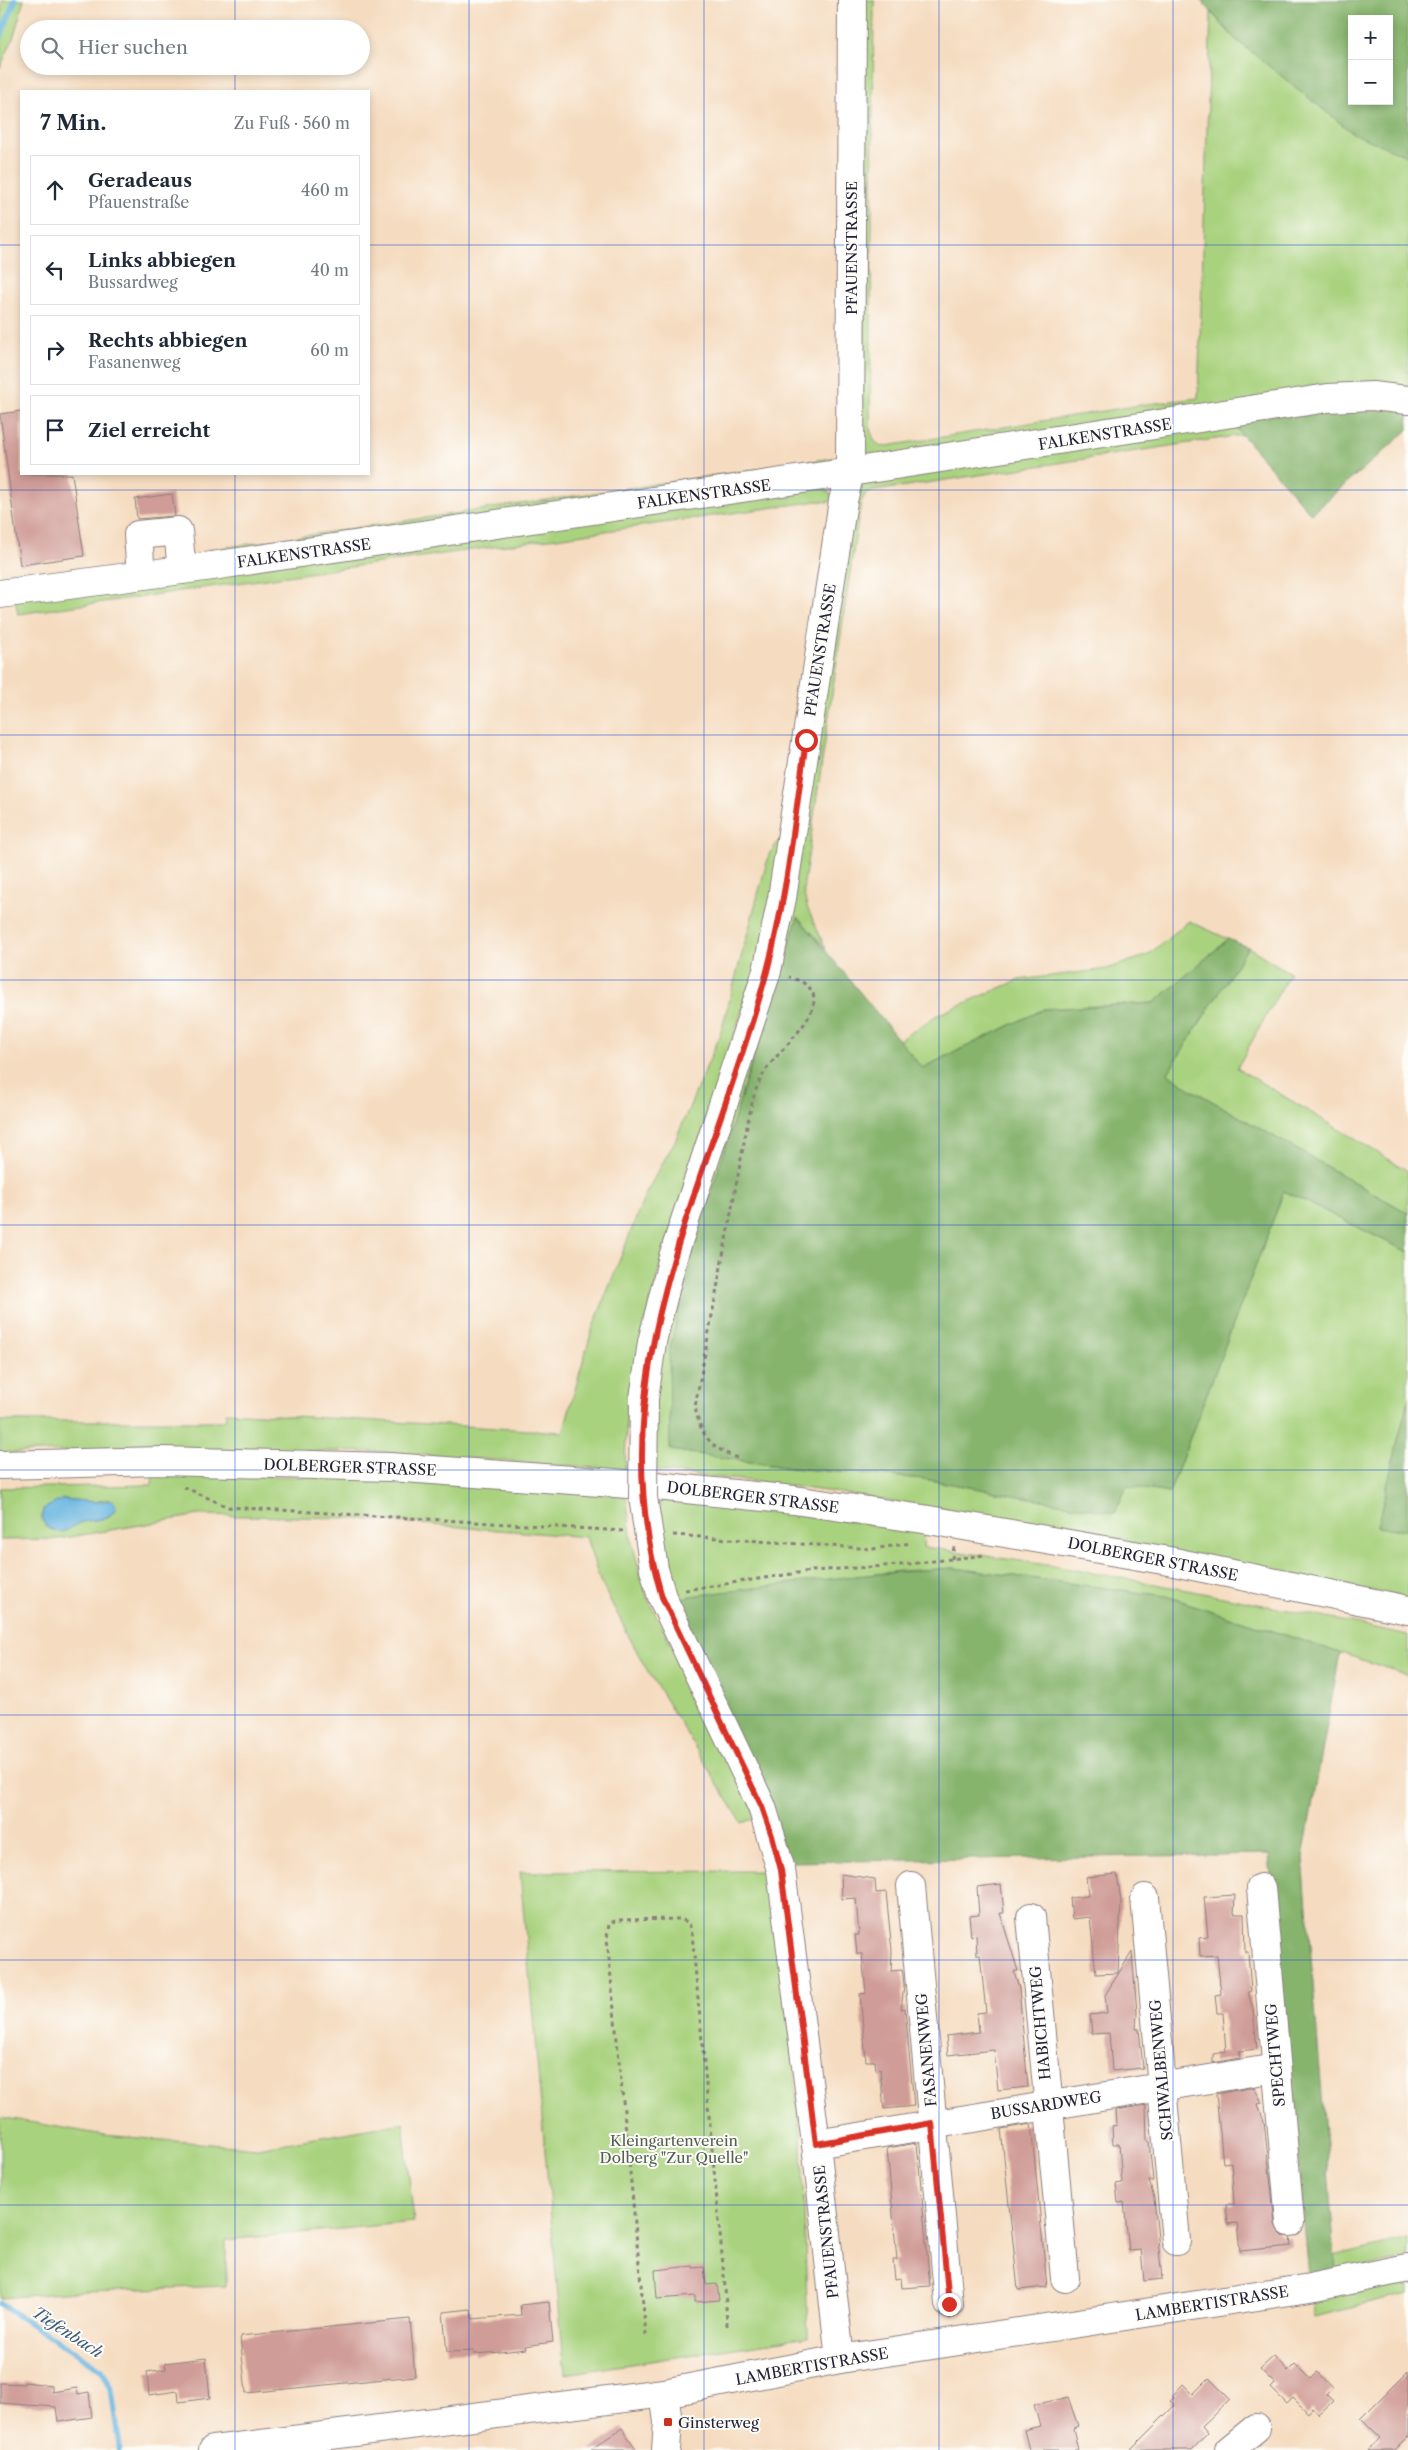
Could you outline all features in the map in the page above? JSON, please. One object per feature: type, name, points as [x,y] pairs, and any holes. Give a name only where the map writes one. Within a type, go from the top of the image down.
[{"type":"street","name":"PFAUENSTRASSE","points":[[840,2360],[816,2144],[781,1870],[762,1807],[662,1597],[654,1569],[643,1497],[644,1399],[652,1342],[673,1257],[767,971],[782,898],[843,500],[850,472],[852,0]]},
{"type":"street","name":"FALKENSTRASSE","points":[[0,594],[182,570],[850,472],[1328,398],[1372,396],[1408,400]]},
{"type":"street","points":[[140,575],[138,535],[178,531],[182,570]]},
{"type":"street","name":"DOLBERGER STRASSE","points":[[0,1465],[162,1462],[390,1467],[676,1488],[803,1502],[1030,1537],[1169,1561],[1408,1610]]},
{"type":"street","name":"FASANENWEG","points":[[911,1886],[949,2304]]},
{"type":"street","name":"SPECHTWEG","points":[[1261,1888],[1290,2222]]},
{"type":"street","name":"SCHWALBENWEG","points":[[1145,1898],[1176,2241]]},
{"type":"street","name":"HABICHTWEG","points":[[1031,1917],[1047,2105],[1065,2278]]},
{"type":"street","name":"BUSSARDWEG","points":[[816,2144],[932,2123],[1276,2068]]},
{"type":"street","name":"LAMBERTISTRASSE","points":[[214,2450],[664,2393],[840,2360],[1310,2288],[1408,2268]]},
{"type":"street","points":[[664,2393],[668,2422],[666,2450]]},
{"type":"street","points":[[1229,2450],[1256,2428]]},
{"type":"path","points":[[737,1458],[723,1452],[709,1441],[698,1424],[695,1407],[748,1121],[756,1088],[766,1070],[806,1022],[815,1003],[809,986],[795,979],[767,971]]},
{"type":"path","points":[[181,1486],[228,1507],[626,1532]]},
{"type":"path","points":[[665,1534],[874,1549],[919,1542]]},
{"type":"path","points":[[946,1543],[963,1546]]},
{"type":"path","points":[[952,1559],[954,1544]]},
{"type":"path","points":[[662,1597],[690,1588],[811,1571],[900,1565],[987,1555]]},
{"type":"path","points":[[646,2335],[607,1938],[609,1924],[617,1920],[681,1919],[688,1923],[692,1934],[727,2326]]},
{"type":"green space","points":[[2,0],[24,0],[13,39],[0,68]]},
{"type":"green space","points":[[857,0],[874,0],[870,429],[874,440],[881,447],[1147,404],[1198,398],[1211,12],[1235,39],[1281,74],[1397,152],[1408,156],[1408,391],[867,458],[861,451]]},
{"type":"green space","points":[[1201,0],[1408,0],[1408,156],[1354,134],[1235,39]]},
{"type":"green space","points":[[1330,406],[1408,408],[1408,430],[1311,514],[1231,422]]},
{"type":"green space","points":[[1231,422],[1242,435],[867,492],[861,502],[856,532],[803,890],[807,907],[826,949],[798,917],[785,962],[781,954],[849,504],[861,481]]},
{"type":"green space","points":[[839,457],[832,466],[211,559],[208,550]]},
{"type":"green space","points":[[821,486],[829,492],[833,499],[829,502],[818,501],[18,614],[15,599]]},
{"type":"green space","points":[[785,833],[768,930],[663,1255],[627,1396],[625,1470],[384,1452],[158,1449],[0,1453],[0,1421],[225,1421],[226,1412],[563,1432],[592,1330],[646,1193],[675,1141],[720,1035],[769,854]]},
{"type":"green space","points":[[798,917],[922,1068],[1044,1009],[1154,1003],[1228,939],[1248,947],[1168,1073],[1189,1088],[1408,1213],[1408,1252],[1284,1191],[1169,1493],[1127,1486],[1115,1513],[924,1479],[791,1468],[670,1450],[669,1352],[690,1259]]},
{"type":"green space","points":[[1189,921],[1228,939],[1154,1003],[1044,1009],[922,1068],[899,1040],[939,1014],[1019,980],[1107,969],[1148,955]]},
{"type":"green space","points":[[1248,947],[1290,973],[1237,1068],[1408,1171],[1408,1213],[1189,1088],[1167,1073]]},
{"type":"green space","points":[[776,991],[742,1090],[670,1450],[791,1468],[924,1479],[1115,1513],[1127,1486],[1169,1493],[1284,1191],[1408,1252],[1408,1400],[1377,1527],[1408,1530],[1408,1598],[861,1496],[768,1483],[655,1471],[654,1363],[768,994]]},
{"type":"green space","points":[[1408,1400],[1408,1530],[1377,1527]]},
{"type":"green space","points":[[153,1473],[389,1479],[626,1496],[632,1543],[647,1597],[751,1802],[755,1818],[742,1823],[644,1665],[600,1581],[586,1537],[346,1518],[199,1515],[58,1539],[0,1540],[0,1488],[152,1485]],"holes":[[[63,1499],[95,1502],[107,1499],[115,1503],[116,1507],[114,1512],[107,1517],[75,1524],[58,1532],[46,1527],[42,1518]]]},
{"type":"green space","points":[[658,1499],[791,1513],[924,1532],[923,1547],[1106,1575],[1408,1635],[1408,1675],[1166,1596],[955,1568],[900,1571],[691,1596],[673,1603]]},
{"type":"green space","points":[[954,1568],[1166,1596],[1340,1653],[1303,1857],[1336,2271],[1309,2276],[1269,1854],[789,1862],[673,1603],[691,1596],[855,1576]]},
{"type":"green space","name":"Kleingartenverein Dolberg \"Zur Quelle\"","points":[[771,1871],[802,2145],[808,2337],[565,2374],[520,1872]]},
{"type":"green space","points":[[0,2117],[104,2135],[257,2148],[403,2123],[414,2222],[226,2240],[226,2286],[87,2291],[0,2298]]},
{"type":"green space","points":[[1408,2238],[1408,2259],[1336,2271],[1334,2256]]},
{"type":"green space","points":[[1408,2277],[1408,2294],[1314,2317],[1311,2299]]},
{"type":"water","points":[[63,1499],[95,1502],[113,1500],[116,1507],[105,1518],[79,1523],[66,1531],[59,1532],[46,1527],[42,1518],[43,1509]]},
{"type":"building","points":[[20,411],[20,475],[72,475],[84,556],[20,565],[0,414]]},
{"type":"building","points":[[172,494],[175,516],[137,519],[135,499]]},
{"type":"building","points":[[841,1874],[875,1879],[876,1893],[886,1892],[892,1951],[891,1971],[902,1970],[903,1975],[904,1986],[901,2009],[905,2008],[914,2106],[884,2109],[880,2069],[876,2070],[875,2061],[866,2061],[860,1994],[866,1993],[862,1954],[857,1954],[855,1935],[859,1935],[856,1898],[842,1899]]},
{"type":"building","points":[[1117,1874],[1121,1902],[1118,1973],[1096,1974],[1090,1917],[1072,1919],[1070,1898],[1088,1896],[1086,1877]]},
{"type":"building","points":[[1001,1884],[1004,1913],[1000,1913],[1018,1971],[1014,1971],[1019,1988],[1028,2087],[998,2090],[994,2050],[948,2055],[946,2036],[979,2032],[977,2013],[986,2012],[980,1955],[977,1955],[976,1935],[971,1936],[969,1916],[979,1915],[977,1887]]},
{"type":"building","points":[[1235,1895],[1234,1914],[1244,1914],[1245,1952],[1248,1952],[1251,1991],[1248,1992],[1253,2009],[1257,2049],[1239,2051],[1240,2058],[1213,2063],[1213,2054],[1226,2052],[1223,2013],[1217,2013],[1215,1995],[1221,1994],[1217,1955],[1200,1956],[1199,1938],[1208,1937],[1204,1897]]},
{"type":"building","points":[[1132,1952],[1137,2012],[1136,2029],[1139,2029],[1143,2068],[1112,2071],[1109,2033],[1092,2034],[1090,2015],[1107,2013],[1105,1995]]},
{"type":"building","points":[[1254,2087],[1262,2103],[1258,2104],[1264,2121],[1275,2224],[1283,2236],[1290,2237],[1291,2246],[1240,2251],[1237,2223],[1228,2224],[1226,2204],[1234,2204],[1231,2162],[1223,2163],[1216,2094]]},
{"type":"building","points":[[1146,2105],[1147,2141],[1149,2141],[1153,2181],[1149,2181],[1154,2198],[1162,2279],[1144,2281],[1141,2250],[1129,2251],[1124,2202],[1118,2203],[1116,2184],[1122,2183],[1119,2144],[1113,2144],[1112,2126],[1117,2125],[1116,2110]]},
{"type":"building","points":[[1031,2124],[1047,2287],[1018,2290],[1001,2129]]},
{"type":"building","points":[[917,2143],[930,2286],[902,2288],[901,2278],[895,2279],[893,2260],[897,2260],[887,2148]]},
{"type":"building","points":[[693,2266],[693,2268],[704,2267],[706,2285],[717,2284],[719,2300],[695,2302],[695,2296],[657,2299],[655,2270]]},
{"type":"building","points":[[549,2302],[553,2342],[525,2346],[526,2349],[500,2352],[474,2354],[474,2351],[447,2352],[443,2312],[471,2309],[472,2319],[521,2315],[520,2305]]},
{"type":"building","points":[[410,2319],[415,2376],[246,2393],[240,2336]]},
{"type":"building","points":[[1274,2356],[1288,2371],[1295,2364],[1310,2379],[1317,2372],[1332,2388],[1326,2395],[1333,2402],[1319,2415],[1313,2408],[1308,2413],[1293,2398],[1287,2404],[1271,2388],[1275,2384],[1260,2369]]},
{"type":"building","points":[[206,2358],[210,2398],[179,2402],[178,2391],[149,2395],[147,2372],[166,2369],[165,2363]]},
{"type":"building","points":[[1408,2371],[1408,2437],[1395,2450],[1368,2450],[1380,2437],[1361,2418]]},
{"type":"building","points":[[1209,2378],[1230,2399],[1202,2426],[1208,2433],[1192,2450],[1130,2450],[1175,2405],[1170,2401],[1183,2384],[1193,2394]]},
{"type":"building","points":[[24,2382],[52,2385],[52,2392],[77,2388],[78,2394],[89,2392],[92,2417],[58,2422],[56,2407],[0,2403],[0,2383],[24,2384]]},
{"type":"building","points":[[1068,2397],[1078,2426],[1073,2428],[1078,2450],[1029,2450],[1024,2430],[1040,2426],[1034,2405]]},
{"type":"building","points":[[622,2428],[637,2450],[590,2450]]},
{"type":"waterway","points":[[0,38],[15,0]]},
{"type":"waterway","name":"Tiefenbach","points":[[0,2304],[101,2369],[111,2387],[120,2450]]},
{"type":"place","name":"Ginsterweg","points":[[668,2422]]},
{"type":"route","points":[[806,740],[782,898],[767,971],[673,1257],[652,1342],[644,1399],[643,1497],[654,1569],[662,1597],[762,1807],[772,1836],[781,1870],[816,2144],[932,2123],[949,2304]]}]
